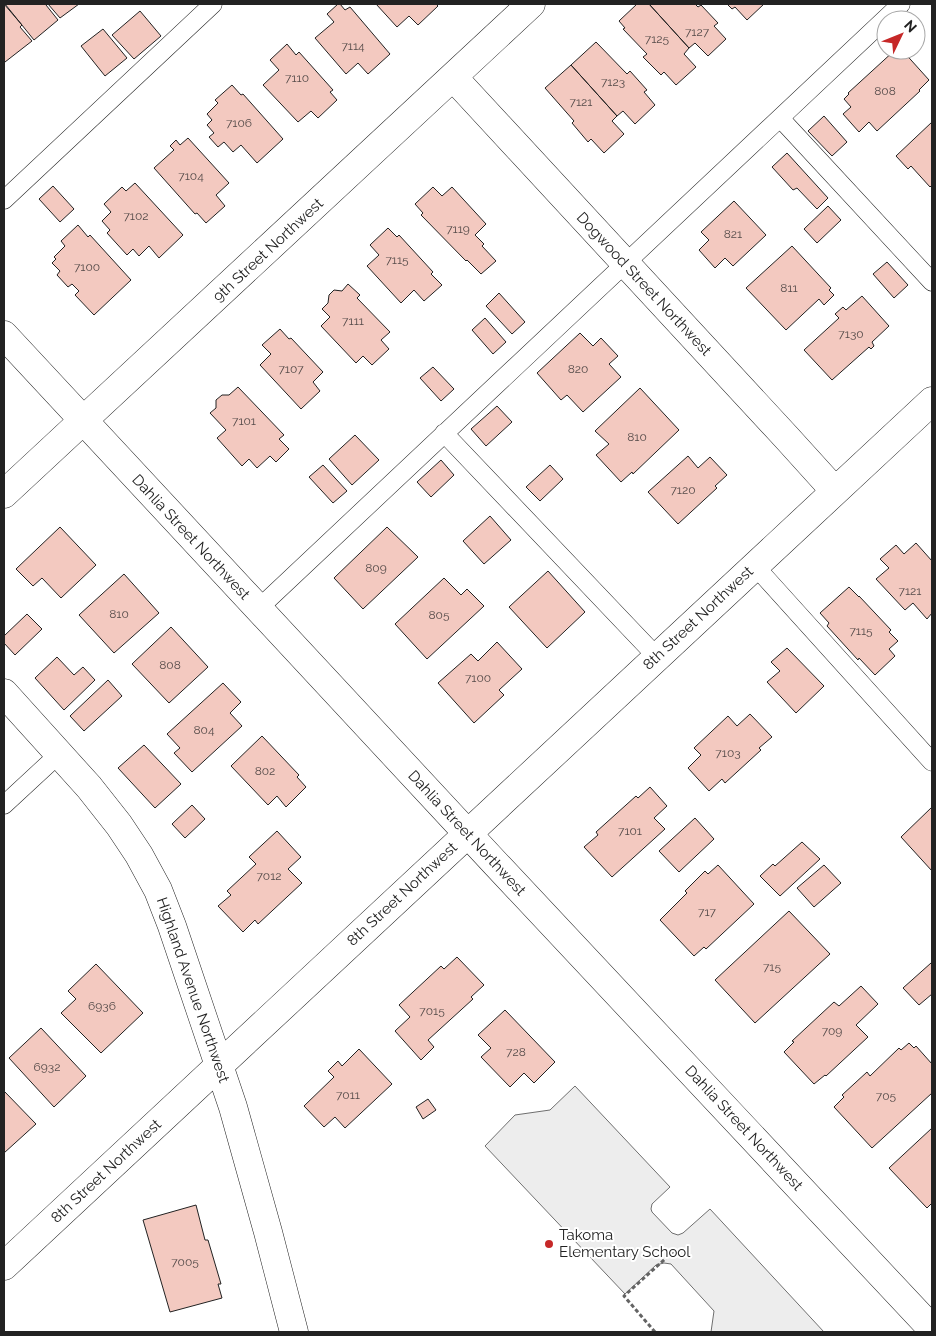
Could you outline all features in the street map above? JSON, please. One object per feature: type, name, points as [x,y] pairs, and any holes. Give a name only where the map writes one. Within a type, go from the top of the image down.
[{"type":"street","name":"9th Street Northwest","points":[[4,494],[531,4]]},
{"type":"street","name":"Dogwood Street Northwest","points":[[453,77],[835,491]]},
{"type":"street","name":"Dahlia Street Northwest","points":[[4,335],[467,834],[932,1329]]},
{"type":"street","name":"8th Street Northwest","points":[[4,1266],[932,400]]},
{"type":"street","name":"Highland Avenue Northwest","points":[[4,693],[89,787],[120,825],[158,890],[238,1122],[294,1332]]},
{"type":"lane","points":[[4,200],[212,4]]},
{"type":"lane","points":[[258,608],[901,4]]},
{"type":"lane","points":[[780,118],[932,282]]},
{"type":"lane","points":[[444,433],[657,657]]},
{"type":"lane","points":[[755,566],[932,762]]},
{"type":"lane","points":[[4,805],[59,754]]},
{"type":"path","points":[[655,1332],[624,1296],[675,1250]]},
{"type":"path","points":[[649,1332],[655,1332]]},
{"type":"shaded area","points":[[575,1086],[670,1187],[652,1204],[651,1209],[672,1233],[678,1235],[683,1233],[710,1209],[824,1332],[711,1332],[714,1311],[671,1264],[656,1265],[625,1294],[485,1146],[515,1115],[550,1110]]},
{"type":"building","points":[[4,4],[22,25],[20,27],[32,41],[5,62],[4,61]]},
{"type":"building","points":[[5,4],[48,4],[46,5],[58,20],[34,40]]},
{"type":"building","points":[[48,4],[79,4],[60,18]]},
{"type":"building","points":[[338,4],[345,10],[350,7],[390,54],[368,74],[358,63],[346,74],[315,38],[334,22],[327,14]]},
{"type":"building","points":[[376,4],[436,4],[438,6],[418,25],[409,16],[397,27]]},
{"type":"building","points":[[637,4],[649,4],[689,48],[684,54],[696,67],[676,85],[664,72],[661,75],[643,57],[647,54],[623,29],[625,28],[619,21]]},
{"type":"building","points":[[649,4],[695,4],[698,7],[701,5],[718,23],[714,26],[726,39],[708,56],[695,43],[689,48]]},
{"type":"building","points":[[727,4],[764,4],[747,20],[735,7],[732,9]]},
{"type":"building","points":[[140,11],[161,36],[134,59],[112,35]]},
{"type":"building","points":[[103,29],[127,58],[105,76],[81,46]]},
{"type":"building","points":[[596,42],[627,74],[630,71],[647,90],[644,92],[655,105],[635,124],[623,111],[617,116],[571,65]]},
{"type":"building","points":[[287,44],[296,55],[299,52],[333,90],[330,92],[337,100],[318,118],[311,111],[298,122],[263,85],[279,70],[270,60]]},
{"type":"building","points":[[884,60],[911,60],[929,80],[920,91],[877,131],[869,122],[859,132],[843,114],[851,107],[844,99],[848,93]]},
{"type":"building","points":[[571,65],[617,116],[612,121],[624,134],[604,153],[591,139],[588,142],[572,123],[574,121],[545,88]]},
{"type":"building","points":[[232,85],[241,95],[243,94],[283,139],[257,163],[241,145],[233,152],[224,142],[218,147],[209,137],[214,133],[207,125],[212,120],[207,114],[218,103],[215,100]]},
{"type":"building","points":[[824,116],[847,142],[832,156],[808,131]]},
{"type":"building","points":[[932,122],[932,185],[930,187],[911,166],[908,169],[896,156]]},
{"type":"building","points":[[188,138],[229,183],[216,195],[225,206],[206,223],[197,213],[195,214],[154,168],[174,150],[170,146],[176,140],[180,145]]},
{"type":"building","points":[[787,153],[828,198],[817,209],[797,188],[793,190],[772,167]]},
{"type":"building","points":[[135,183],[183,235],[159,258],[149,246],[139,256],[133,249],[127,255],[107,233],[110,230],[102,221],[111,212],[104,204],[122,187],[126,191]]},
{"type":"building","points":[[53,186],[74,209],[60,222],[39,199]]},
{"type":"building","points":[[433,187],[442,196],[452,187],[486,224],[475,235],[496,261],[481,274],[421,215],[423,213],[415,204]]},
{"type":"building","points":[[734,201],[766,235],[733,266],[725,258],[715,268],[699,250],[709,240],[701,232]]},
{"type":"building","points":[[828,206],[841,220],[817,243],[804,229]]},
{"type":"building","points":[[78,225],[88,237],[90,235],[131,280],[94,315],[75,295],[79,291],[72,284],[68,287],[57,275],[60,271],[52,263],[56,259],[54,257],[65,246],[61,241]]},
{"type":"building","points":[[388,228],[397,237],[399,235],[433,272],[431,274],[442,285],[424,301],[414,290],[401,303],[367,266],[379,255],[370,245]]},
{"type":"building","points":[[792,246],[831,288],[829,290],[834,295],[824,305],[819,299],[786,330],[746,288]]},
{"type":"building","points":[[887,262],[908,285],[894,298],[873,274]]},
{"type":"building","points":[[348,284],[360,295],[357,298],[390,332],[381,340],[389,349],[372,365],[363,356],[356,363],[321,326],[330,317],[322,309],[328,303],[329,295],[334,290],[342,291]]},
{"type":"building","points":[[499,293],[525,322],[512,334],[486,306]]},
{"type":"building","points":[[862,296],[889,326],[872,342],[874,346],[871,349],[869,347],[832,380],[804,350],[839,318],[835,314],[843,307],[846,310]]},
{"type":"building","points":[[485,318],[506,342],[493,354],[472,330]]},
{"type":"building","points":[[280,329],[323,372],[313,382],[320,391],[301,409],[260,365],[271,354],[262,345]]},
{"type":"building","points":[[580,333],[593,346],[601,338],[618,356],[609,364],[621,377],[583,412],[567,395],[561,400],[537,373]]},
{"type":"building","points":[[433,367],[454,389],[441,401],[420,378]]},
{"type":"building","points":[[238,387],[284,435],[279,439],[289,449],[276,462],[270,456],[257,468],[249,459],[242,466],[217,438],[226,430],[210,413],[216,408],[216,400],[222,395],[229,395]]},
{"type":"building","points":[[640,388],[679,430],[633,474],[632,472],[621,482],[596,455],[609,444],[595,431]]},
{"type":"building","points":[[497,406],[512,422],[486,446],[471,429]]},
{"type":"building","points":[[355,435],[379,460],[352,485],[329,459]]},
{"type":"building","points":[[688,456],[698,468],[710,457],[727,475],[715,486],[717,488],[678,524],[648,492]]},
{"type":"building","points":[[441,460],[454,475],[431,497],[417,482]]},
{"type":"building","points":[[323,465],[347,491],[333,503],[309,477]]},
{"type":"building","points":[[550,465],[563,479],[540,501],[526,487]]},
{"type":"building","points":[[490,516],[511,540],[484,564],[463,541]]},
{"type":"building","points":[[60,527],[96,565],[61,598],[42,578],[33,586],[16,569]]},
{"type":"building","points":[[387,527],[418,557],[363,609],[334,578]]},
{"type":"building","points":[[916,543],[932,561],[932,613],[927,619],[913,603],[905,610],[876,579],[889,568],[880,559],[896,545],[904,554]]},
{"type":"building","points":[[548,571],[585,612],[547,648],[509,607]]},
{"type":"building","points":[[124,574],[159,613],[114,653],[79,615]]},
{"type":"building","points":[[444,578],[461,595],[467,589],[484,606],[427,659],[395,624]]},
{"type":"building","points":[[849,587],[891,630],[889,632],[898,641],[889,649],[895,656],[875,675],[859,658],[858,660],[827,626],[829,623],[820,613]]},
{"type":"building","points":[[27,614],[42,629],[15,655],[4,643],[4,636]]},
{"type":"building","points":[[171,627],[208,667],[169,703],[132,664]]},
{"type":"building","points":[[497,642],[522,669],[499,690],[504,695],[474,723],[438,683],[471,654],[478,661]]},
{"type":"building","points":[[787,648],[824,686],[796,713],[767,682],[780,671],[771,662]]},
{"type":"building","points":[[57,657],[74,675],[83,667],[95,680],[64,710],[35,678]]},
{"type":"building","points":[[108,680],[122,696],[84,731],[70,716]]},
{"type":"building","points":[[223,683],[241,702],[230,713],[242,726],[192,772],[174,753],[180,748],[167,734]]},
{"type":"building","points":[[750,714],[772,737],[759,748],[761,750],[725,783],[722,779],[709,791],[688,768],[701,755],[694,748],[728,716],[737,726]]},
{"type":"building","points":[[262,736],[299,775],[297,777],[306,787],[286,807],[277,796],[268,805],[231,766]]},
{"type":"building","points":[[144,745],[181,784],[155,808],[118,768]]},
{"type":"building","points":[[650,787],[667,806],[654,818],[665,829],[612,877],[584,847],[598,835],[596,832],[636,796],[638,798]]},
{"type":"building","points":[[192,805],[205,819],[185,838],[172,824]]},
{"type":"building","points":[[932,807],[932,871],[901,837]]},
{"type":"building","points":[[695,818],[714,839],[679,872],[659,851]]},
{"type":"building","points":[[277,831],[301,857],[288,869],[302,883],[258,924],[255,920],[243,932],[218,906],[231,895],[227,891],[256,864],[249,857]]},
{"type":"building","points":[[802,842],[820,859],[780,896],[760,876],[773,864],[775,866]]},
{"type":"building","points":[[718,865],[754,904],[706,949],[704,947],[694,956],[660,920],[687,893],[685,891],[705,871],[708,874]]},
{"type":"building","points":[[824,865],[841,883],[814,907],[797,888]]},
{"type":"building","points":[[789,911],[830,954],[755,1023],[715,980]]},
{"type":"building","points":[[457,957],[484,985],[471,997],[473,999],[428,1040],[434,1047],[421,1060],[395,1031],[410,1017],[399,1005],[441,966],[444,969]]},
{"type":"building","points":[[931,963],[932,994],[919,1005],[903,988]]},
{"type":"building","points":[[96,964],[143,1013],[101,1053],[61,1013],[76,999],[68,991]]},
{"type":"building","points":[[861,986],[878,1004],[856,1025],[868,1037],[826,1076],[814,1084],[784,1052],[794,1042],[792,1041],[834,1002],[839,1006]]},
{"type":"building","points":[[505,1010],[555,1062],[534,1083],[524,1073],[510,1087],[481,1057],[491,1048],[478,1035]]},
{"type":"building","points":[[41,1028],[86,1076],[54,1107],[9,1058]]},
{"type":"building","points":[[909,1043],[914,1048],[916,1046],[932,1064],[932,1093],[872,1148],[834,1107],[844,1097],[842,1095],[867,1072],[870,1076],[899,1048],[901,1050]]},
{"type":"building","points":[[359,1049],[392,1084],[345,1128],[335,1117],[324,1127],[304,1106],[334,1077],[328,1071],[338,1061],[342,1066]]},
{"type":"building","points":[[4,1091],[36,1124],[4,1153]]},
{"type":"building","points":[[428,1099],[436,1110],[423,1119],[416,1107]]},
{"type":"building","points":[[932,1128],[932,1203],[927,1208],[889,1168]]},
{"type":"building","points":[[196,1205],[205,1240],[208,1240],[221,1284],[218,1284],[222,1298],[170,1312],[143,1220]]},
{"type":"place","name":"Takoma Elementary School","points":[[549,1244]]}]
